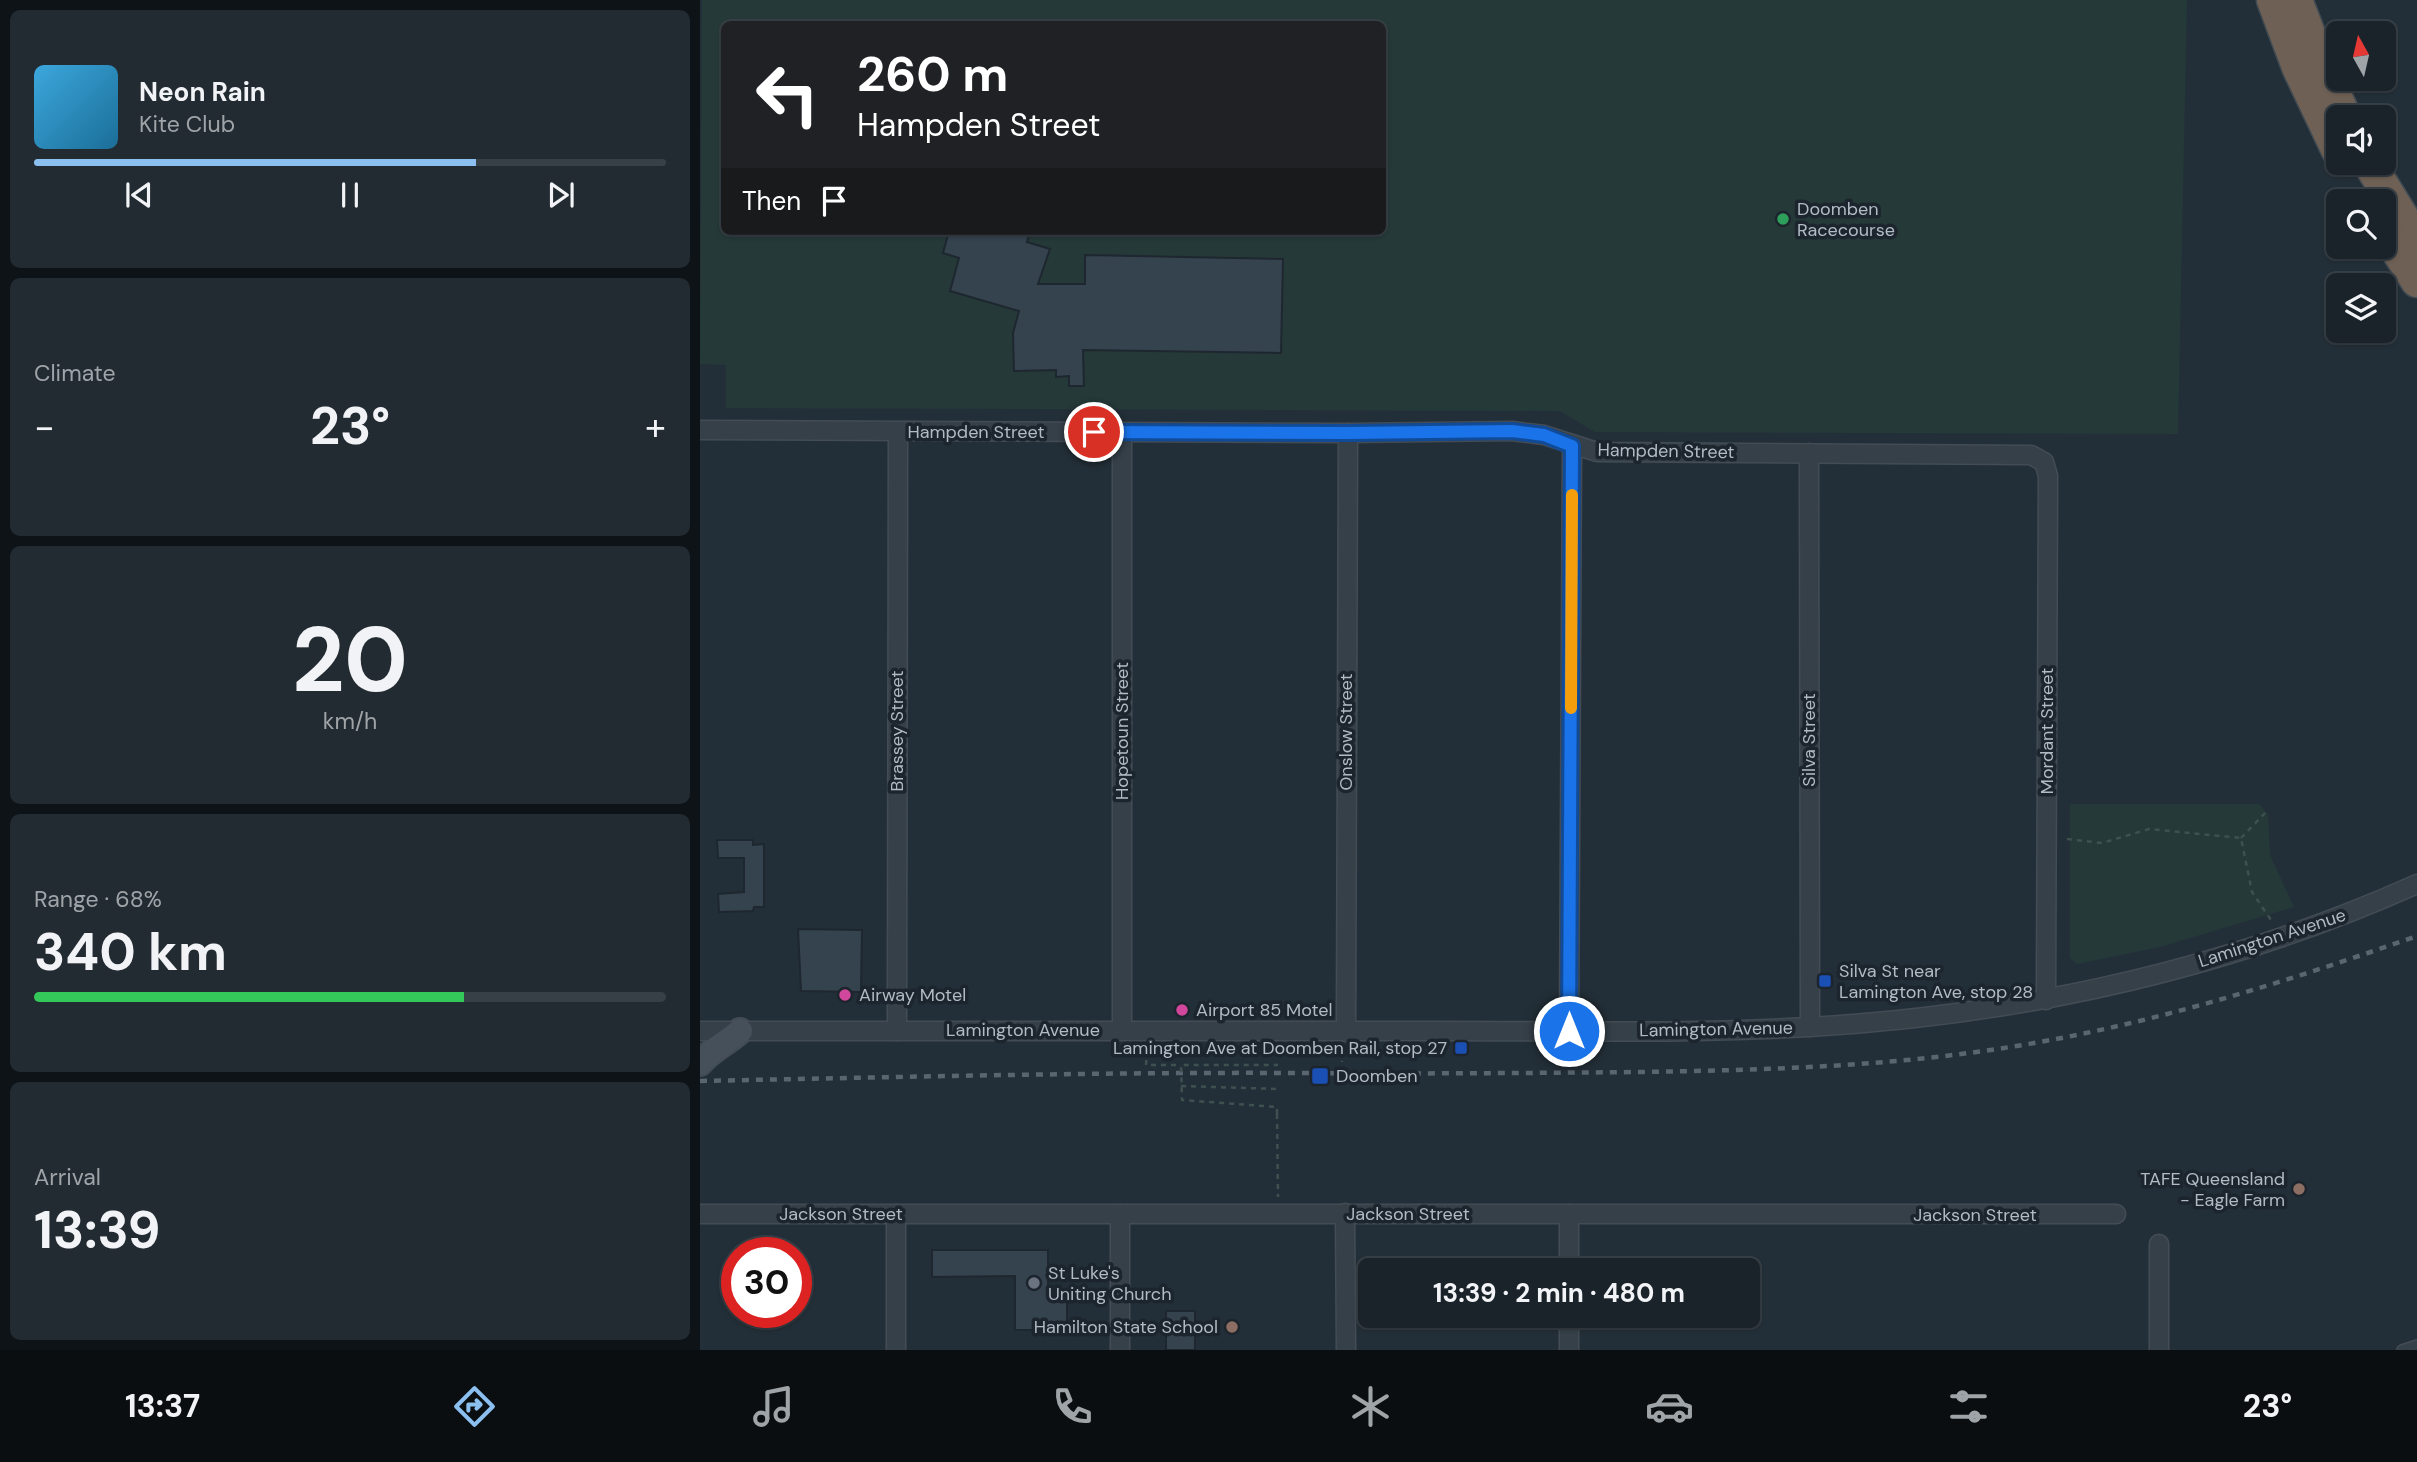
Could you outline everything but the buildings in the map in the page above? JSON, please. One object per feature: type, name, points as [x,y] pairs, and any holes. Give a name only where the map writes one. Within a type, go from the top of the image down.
[{"type":"highway","points":[[2273,0],[2298,66],[2326,126]]},
{"type":"highway","points":[[2297,0],[2340,105]]},
{"type":"highway","points":[[2376,175],[2417,241]]},
{"type":"highway","points":[[2396,249],[2417,281]]},
{"type":"main road","points":[[700,1063],[710,1052],[727,1043],[740,1031]]},
{"type":"street","name":"Hampden Street","points":[[700,430],[1348,433],[1512,431],[1544,435],[1597,452],[2031,455],[2044,462]]},
{"type":"street","name":"Brassey Street","points":[[897,1031],[898,432]]},
{"type":"street","name":"Hopetoun Street","points":[[1122,432],[1122,1030]]},
{"type":"street","name":"Onslow Street","points":[[1346,1032],[1348,433]]},
{"type":"street","points":[[1569,1031],[1572,446]]},
{"type":"street","name":"Silva Street","points":[[1810,453],[1810,1027]]},
{"type":"street","name":"Mordant Street","points":[[2044,462],[2048,476],[2046,1000]]},
{"type":"street","name":"Lamington Avenue","points":[[700,1031],[1346,1032],[1810,1027],[1968,1012],[2046,1000],[2147,977],[2336,919],[2417,884]]},
{"type":"street","points":[[1345,1213],[1346,1350]]},
{"type":"street","points":[[1569,1213],[1569,1258]]},
{"type":"street","name":"Jackson Street","points":[[700,1214],[2116,1214]]},
{"type":"street","points":[[896,1214],[896,1350]]},
{"type":"street","points":[[1120,1214],[1120,1350]]},
{"type":"street","points":[[2159,1244],[2159,1350]]},
{"type":"street","points":[[1569,1328],[1569,1350]]},
{"type":"lane","points":[[2402,1350],[2417,1345]]},
{"type":"path","points":[[2241,838],[2265,813]]},
{"type":"path","points":[[2067,839],[2102,843],[2149,828],[2241,838]]},
{"type":"path","points":[[2241,838],[2252,892],[2271,920]]},
{"type":"path","points":[[1147,1050],[1146,1065],[1278,1065]]},
{"type":"path","points":[[1341,1051],[1342,1062]]},
{"type":"path","points":[[1181,1065],[1182,1100],[1277,1107],[1278,1197]]},
{"type":"path","points":[[1181,1086],[1279,1089]]},
{"type":"green space","name":"Doomben Racecourse","points":[[702,0],[2187,0],[2178,434],[1595,432],[1560,411],[726,408],[726,365],[700,364]]},
{"type":"green space","points":[[2070,804],[2259,804],[2268,814],[2270,855],[2294,907],[2160,947],[2077,964],[2070,958]]},
{"type":"railway","points":[[700,1081],[1151,1073],[1641,1072],[1863,1064],[1997,1049],[2157,1017],[2314,971],[2417,936]]},
{"type":"slow traffic","points":[[1571,708],[1572,495]]},
{"type":"place","name":"Doomben Racecourse","points":[[1783,219]]},
{"type":"place","name":"Silva St near Lamington Ave, stop 28","points":[[1825,981]]},
{"type":"place","name":"Airway Motel","points":[[845,995]]},
{"type":"place","name":"Airport 85 Motel","points":[[1182,1010]]},
{"type":"place","name":"Lamington Ave at Doomben Rail, stop 27","points":[[1461,1048]]},
{"type":"place","name":"Doomben","points":[[1320,1076]]},
{"type":"place","name":"TAFE Queensland - Eagle Farm","points":[[2299,1189]]},
{"type":"place","name":"St Luke's Uniting Church","points":[[1034,1283]]},
{"type":"place","name":"Hamilton State School","points":[[1232,1327]]},
{"type":"route","points":[[1094,432],[1512,431],[1544,435],[1572,446],[1569,1031]]}]
